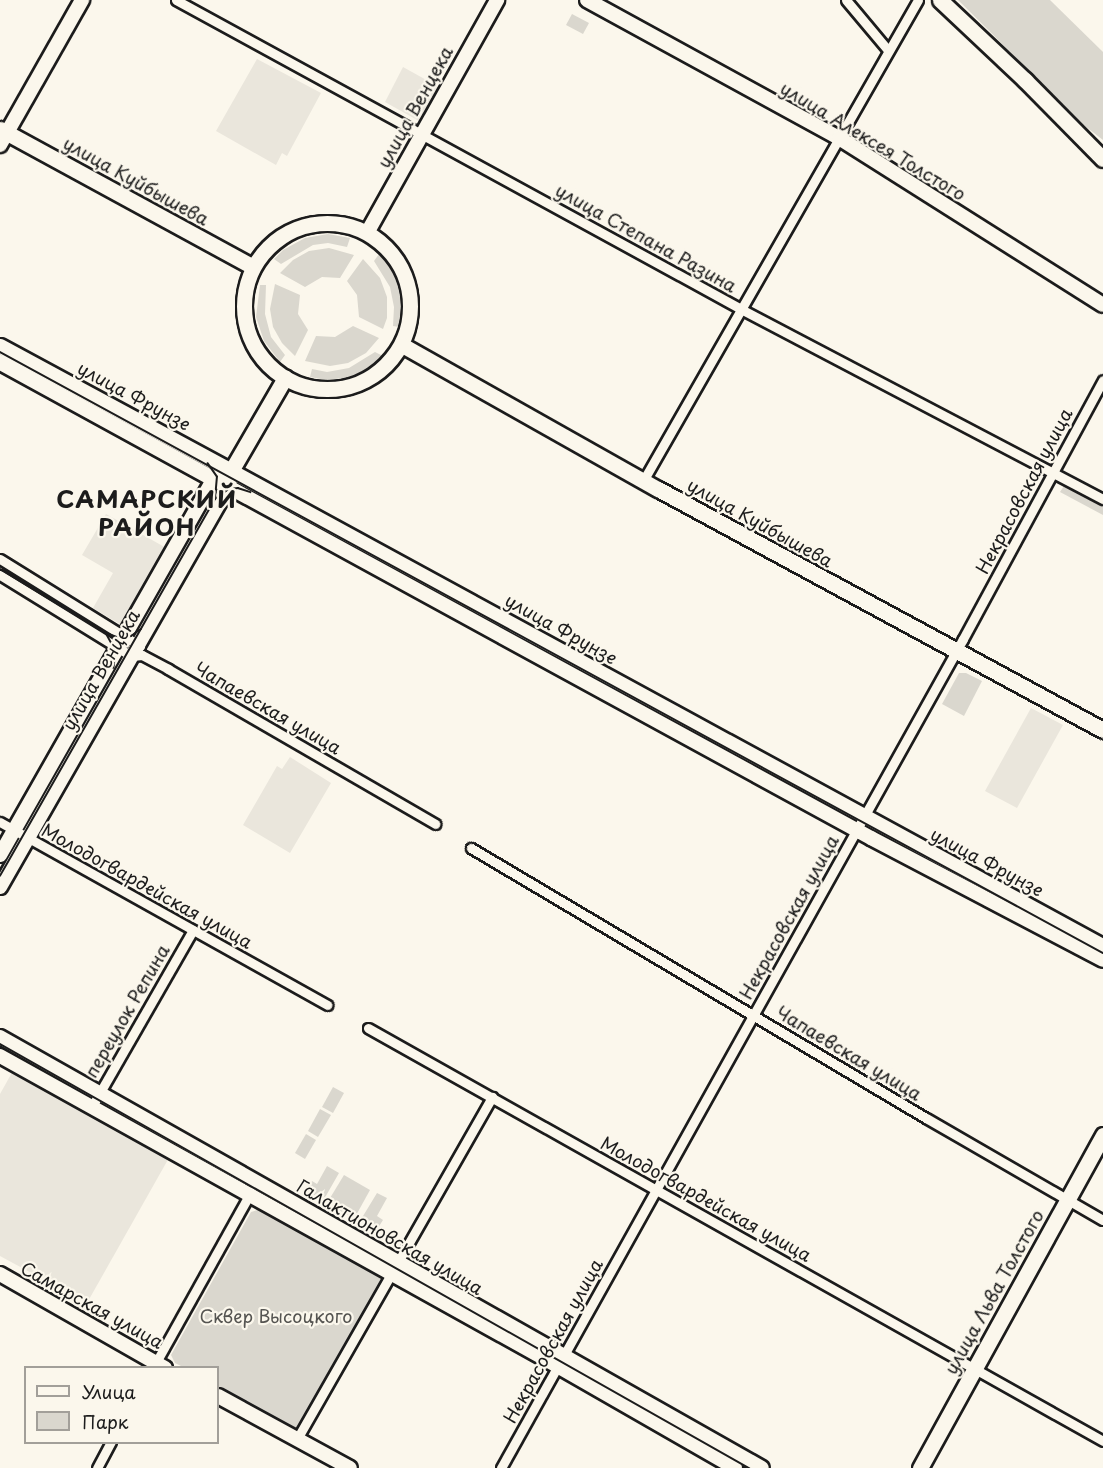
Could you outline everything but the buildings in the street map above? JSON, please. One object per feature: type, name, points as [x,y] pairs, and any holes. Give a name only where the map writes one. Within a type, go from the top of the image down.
[{"type":"main road","points":[[2,136],[82,0]]},
{"type":"main road","name":"улица Венцека","points":[[367,233],[497,0]]},
{"type":"main road","name":"улица Алексея Толстого","points":[[587,0],[839,138],[1103,305]]},
{"type":"main road","points":[[940,0],[1025,80],[1103,159]]},
{"type":"main road","name":"улица Куйбышева","points":[[2,136],[253,267]]},
{"type":"main road","points":[[329,223],[356,228],[367,233],[378,240],[392,255],[407,283],[409,316],[402,345],[385,366],[351,386],[317,388],[285,378],[264,362],[248,334],[244,318],[244,294],[253,267],[271,244],[300,228],[329,223]]},
{"type":"main road","name":"улица Куйбышева","points":[[402,345],[643,481],[955,652],[1103,730]]},
{"type":"main road","name":"улица Фрунзе","points":[[0,346],[230,478],[860,823],[1103,960]]},
{"type":"main road","name":"улица Фрунзе","points":[[0,363],[214,478]]},
{"type":"main road","name":"улица Венцека","points":[[0,887],[138,651],[285,378]]},
{"type":"main road","points":[[214,478],[230,478]]},
{"type":"main road","name":"улица Венцека","points":[[0,855],[214,478]]},
{"type":"main road","name":"улица Фрунзе","points":[[860,823],[1103,946]]},
{"type":"main road","name":"Галактионовская улица","points":[[0,1037],[256,1182],[396,1269],[561,1361],[762,1468]]},
{"type":"main road","name":"Галактионовская улица","points":[[0,1056],[249,1196],[396,1269]]},
{"type":"main road","name":"улица Льва Толстого","points":[[920,1468],[1103,1135]]},
{"type":"main road","name":"Самарская улица","points":[[0,1274],[158,1366]]},
{"type":"main road","name":"Галактионовская улица","points":[[561,1361],[735,1468]]},
{"type":"main road","points":[[219,1397],[350,1468]]},
{"type":"street","name":"улица Степана Разина","points":[[176,0],[741,309],[1103,499]]},
{"type":"street","points":[[846,0],[888,50]]},
{"type":"street","points":[[643,481],[918,0]]},
{"type":"street","name":"Некрасовская улица","points":[[501,1468],[955,652],[1103,380]]},
{"type":"street","name":"Чапаевская улица","points":[[0,559],[138,651]]},
{"type":"street","name":"Чапаевская улица","points":[[0,575],[138,651],[435,824]]},
{"type":"street","name":"Молодогвардейская улица","points":[[0,822],[327,1005]]},
{"type":"street","name":"Чапаевская улица","points":[[471,848],[1103,1220]]},
{"type":"street","name":"переулок Репина","points":[[91,1108],[193,930]]},
{"type":"street","name":"Молодогвардейская улица","points":[[368,1028],[1103,1441]]},
{"type":"street","points":[[297,1439],[492,1097]]},
{"type":"street","points":[[158,1366],[256,1182]]},
{"type":"street","points":[[97,1468],[110,1444]]},
{"type":"shaded area","points":[[257,59],[321,93],[287,156],[282,153],[276,165],[216,131]]},
{"type":"shaded area","points":[[403,67],[439,87],[419,121],[385,102]]},
{"type":"shaded area","points":[[106,514],[168,549],[123,626],[93,608],[113,573],[82,555]]},
{"type":"shaded area","points":[[1031,708],[1063,725],[1017,808],[985,791]]},
{"type":"shaded area","points":[[290,757],[331,783],[290,853],[243,825],[277,766],[282,769]]},
{"type":"shaded area","points":[[14,1069],[170,1156],[87,1303],[0,1256],[0,1094]]},
{"type":"green space","points":[[958,0],[1050,0],[1103,52],[1103,140],[1085,126]]},
{"type":"green space","points":[[572,14],[589,23],[583,34],[566,25]]},
{"type":"green space","points":[[328,234],[350,238],[347,247],[328,243],[313,245],[281,264],[274,259],[283,250],[305,238]]},
{"type":"green space","points":[[329,248],[354,255],[340,278],[322,277],[305,287],[280,273],[293,260],[309,251]]},
{"type":"green space","points":[[379,254],[388,264],[399,284],[402,307],[399,327],[393,326],[394,307],[390,287],[374,261]]},
{"type":"green space","points":[[363,259],[380,278],[387,297],[387,318],[383,329],[359,317],[357,295],[347,281]]},
{"type":"green space","points":[[275,284],[300,295],[298,314],[308,330],[295,356],[282,343],[273,327],[270,309]]},
{"type":"green space","points":[[260,285],[266,285],[265,314],[271,337],[285,355],[280,362],[264,341],[256,317]]},
{"type":"green space","points":[[353,326],[379,338],[366,353],[348,363],[330,366],[305,361],[316,336],[335,337]]},
{"type":"green space","points":[[375,352],[383,356],[372,366],[352,377],[326,380],[310,377],[312,369],[327,372],[349,368]]},
{"type":"green space","points":[[1066,483],[1103,503],[1103,515],[1060,492]]},
{"type":"green space","points":[[959,673],[966,673],[982,681],[964,716],[942,704]]},
{"type":"green space","points":[[333,1087],[344,1093],[333,1113],[322,1107]]},
{"type":"green space","points":[[320,1109],[331,1115],[318,1137],[308,1131]]},
{"type":"green space","points":[[306,1134],[316,1140],[305,1159],[295,1153]]},
{"type":"green space","points":[[327,1166],[339,1173],[323,1201],[306,1191],[312,1181],[317,1184]]},
{"type":"green space","points":[[344,1175],[370,1190],[354,1219],[327,1203]]},
{"type":"green space","points":[[377,1193],[387,1198],[377,1216],[383,1220],[376,1231],[360,1221]]},
{"type":"green space","name":"Сквер Высоцкого","points":[[264,1208],[383,1277],[296,1431],[219,1388],[219,1366],[181,1366],[175,1363],[171,1355],[251,1212]]},
{"type":"tram line","points":[[0,352],[1103,953]]},
{"type":"tram line","points":[[0,876],[215,499],[217,477],[208,464]]},
{"type":"tram line","points":[[215,499],[229,489],[238,488],[250,492]]},
{"type":"tram line","points":[[0,569],[106,633],[120,638],[131,636],[141,629]]},
{"type":"tram line","points":[[106,633],[116,651],[114,668]]},
{"type":"tram line","points":[[0,1044],[749,1468]]},
{"type":"district","name":"САМАРСКИЙ РАЙОН","points":[[147,513]]}]
